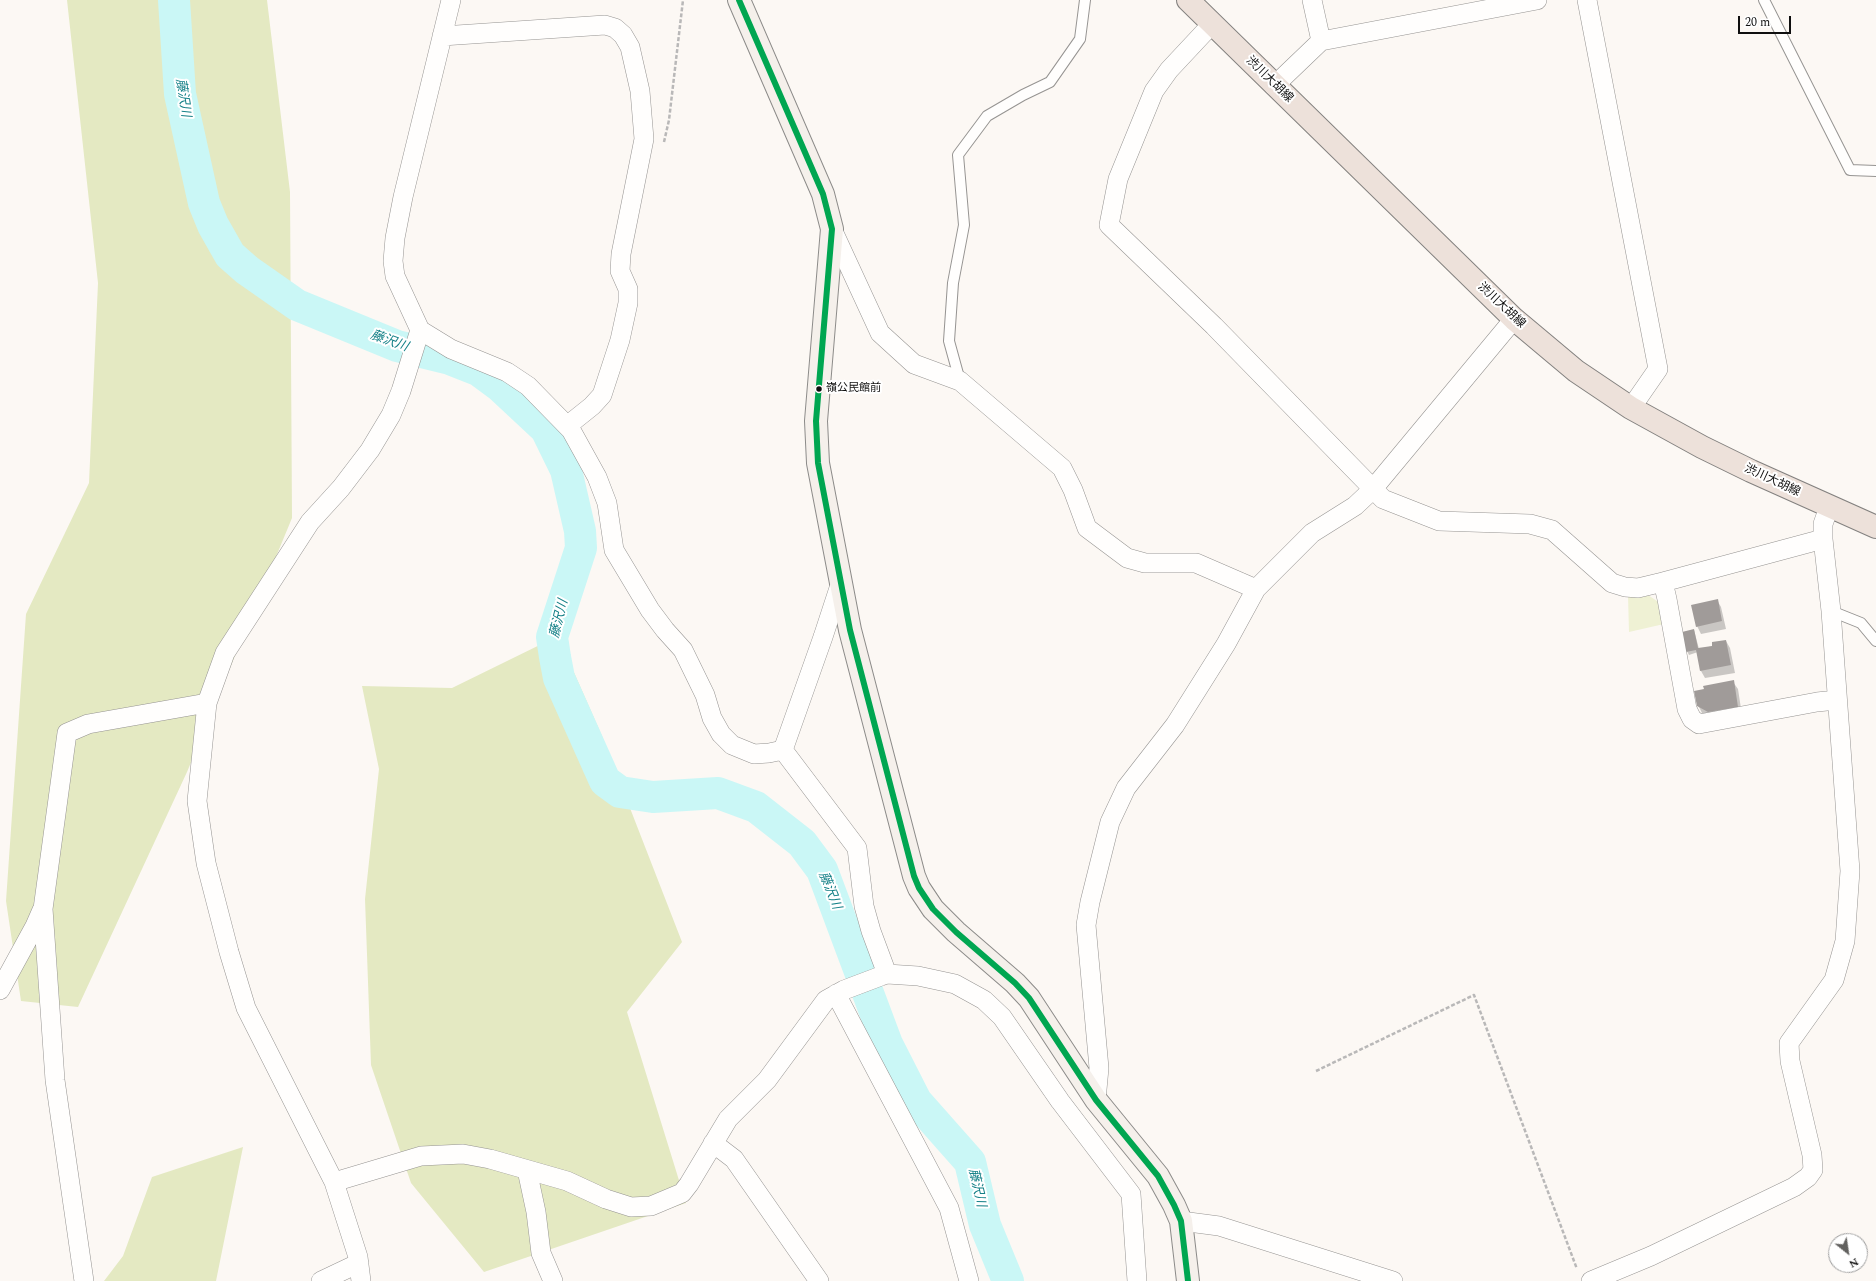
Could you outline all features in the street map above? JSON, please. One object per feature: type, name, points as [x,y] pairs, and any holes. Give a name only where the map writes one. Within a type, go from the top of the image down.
[{"type":"main road","name":"渋川大胡線","points":[[1188,0],[1274,86],[1514,319],[1576,371],[1631,408],[1730,461],[1876,527]]},
{"type":"street","points":[[451,0],[403,197],[395,238],[393,261],[395,276],[420,330],[451,349],[507,372],[528,386],[567,426],[597,477],[607,503],[614,550],[650,610],[683,650],[706,695],[712,718],[721,734],[732,745],[754,754],[769,754],[783,750]]},
{"type":"street","points":[[739,0],[823,194],[832,229],[880,333],[914,364],[960,381],[1062,468],[1073,490],[1087,528],[1127,558],[1146,563],[1196,563],[1256,589]]},
{"type":"street","points":[[1312,0],[1321,41]]},
{"type":"street","points":[[1274,86],[1321,41],[1537,0]]},
{"type":"street","points":[[1587,0],[1658,369],[1631,408]]},
{"type":"street","points":[[1212,24],[1169,70],[1154,91],[1118,179],[1109,225],[1214,326],[1372,490],[1390,503],[1438,521],[1530,524],[1552,530],[1617,586],[1638,588],[1823,539]]},
{"type":"street","points":[[442,36],[606,25],[615,28],[623,35],[630,47],[640,91],[644,138],[622,248],[620,271],[628,289],[628,303],[620,340],[602,395],[592,406],[567,426]]},
{"type":"street","points":[[832,229],[816,421],[818,463],[850,630],[914,876],[919,888],[933,909],[956,932],[1015,983],[1029,998],[1096,1100],[1158,1176],[1174,1204],[1181,1221],[1188,1281]]},
{"type":"street","points":[[1096,1100],[1099,1068],[1086,925],[1110,822],[1126,788],[1175,725],[1226,644],[1256,589],[1312,533],[1355,506],[1372,490],[1514,319]]},
{"type":"street","points":[[361,1281],[359,1262],[334,1182],[246,1008],[229,952],[206,862],[197,801],[207,703],[225,653],[274,574],[310,522],[341,488],[370,450],[391,415],[401,391],[420,330]]},
{"type":"street","points":[[1585,1277],[1651,1256],[1794,1188],[1808,1177],[1813,1170],[1812,1155],[1790,1061],[1789,1043],[1834,980],[1845,941],[1850,871],[1830,610],[1823,539],[1823,524],[1829,507]]},
{"type":"street","points":[[783,750],[841,582]]},
{"type":"street","points":[[1663,582],[1687,709],[1692,719],[1699,724],[1836,700]]},
{"type":"street","points":[[84,1281],[55,1080],[43,909],[67,733],[88,724],[207,703]]},
{"type":"street","points":[[783,750],[857,848],[864,906],[884,975]]},
{"type":"street","points":[[0,990],[43,909]]},
{"type":"street","points":[[334,1182],[421,1156],[463,1154],[490,1158],[567,1181],[606,1199],[631,1207],[651,1206],[682,1193],[728,1119],[768,1080],[826,1000],[840,992],[884,975],[918,976],[955,984],[984,1000],[1002,1018],[1060,1101],[1131,1194],[1137,1281]]},
{"type":"street","points":[[840,992],[949,1208],[969,1281]]},
{"type":"street","points":[[713,1143],[734,1159],[819,1281]]},
{"type":"street","points":[[527,1170],[536,1212],[541,1253],[552,1281]]},
{"type":"street","points":[[1181,1221],[1219,1226],[1394,1281]]},
{"type":"street","points":[[321,1281],[359,1262]]},
{"type":"lane","points":[[960,381],[949,341],[953,283],[964,225],[958,155],[987,116],[1050,82],[1080,39],[1085,0]]},
{"type":"lane","points":[[1764,0],[1850,170],[1876,171]]},
{"type":"lane","points":[[1830,610],[1861,623],[1876,642]]},
{"type":"path","points":[[1316,1071],[1474,995],[1585,1277]]},
{"type":"green space","points":[[67,0],[267,0],[290,192],[292,518],[187,772],[78,1007],[21,1001],[6,901],[26,614],[89,483],[98,283]]},
{"type":"green space","points":[[1648,595],[1660,603],[1664,624],[1629,632],[1628,596],[1644,597]]},
{"type":"green space","points":[[558,636],[602,736],[682,942],[627,1012],[686,1203],[484,1272],[411,1183],[371,1065],[365,899],[379,769],[362,686],[452,688]]},
{"type":"green space","points":[[243,1147],[216,1281],[104,1281],[123,1256],[152,1177]]},
{"type":"building","points":[[1718,599],[1722,621],[1696,627],[1691,605]]},
{"type":"building","points":[[1694,629],[1698,648],[1712,646],[1712,642],[1726,640],[1731,665],[1700,671],[1696,650],[1686,652],[1682,632]]},
{"type":"building","points":[[1734,680],[1738,707],[1708,712],[1697,706],[1694,691],[1704,689],[1703,686]]},
{"type":"waterway","name":"藤沢川","points":[[174,0],[180,94],[204,203],[213,225],[230,255],[247,270],[297,305],[397,346],[450,359],[478,370],[501,387],[546,429],[566,470],[580,531],[581,548],[552,637],[555,657],[559,678],[605,781],[620,792],[653,797],[718,793],[756,807],[802,843],[822,870],[887,1044],[916,1101],[970,1162],[985,1225],[1008,1281]]},
{"type":"transit line","points":[[739,0],[823,194],[832,229],[816,421],[818,463],[850,630],[914,876],[919,888],[933,909],[956,932],[1015,983],[1029,998],[1096,1100],[1158,1176],[1181,1221],[1188,1281]]},
{"type":"place","name":"嶺公民館前","points":[[819,389]]}]
